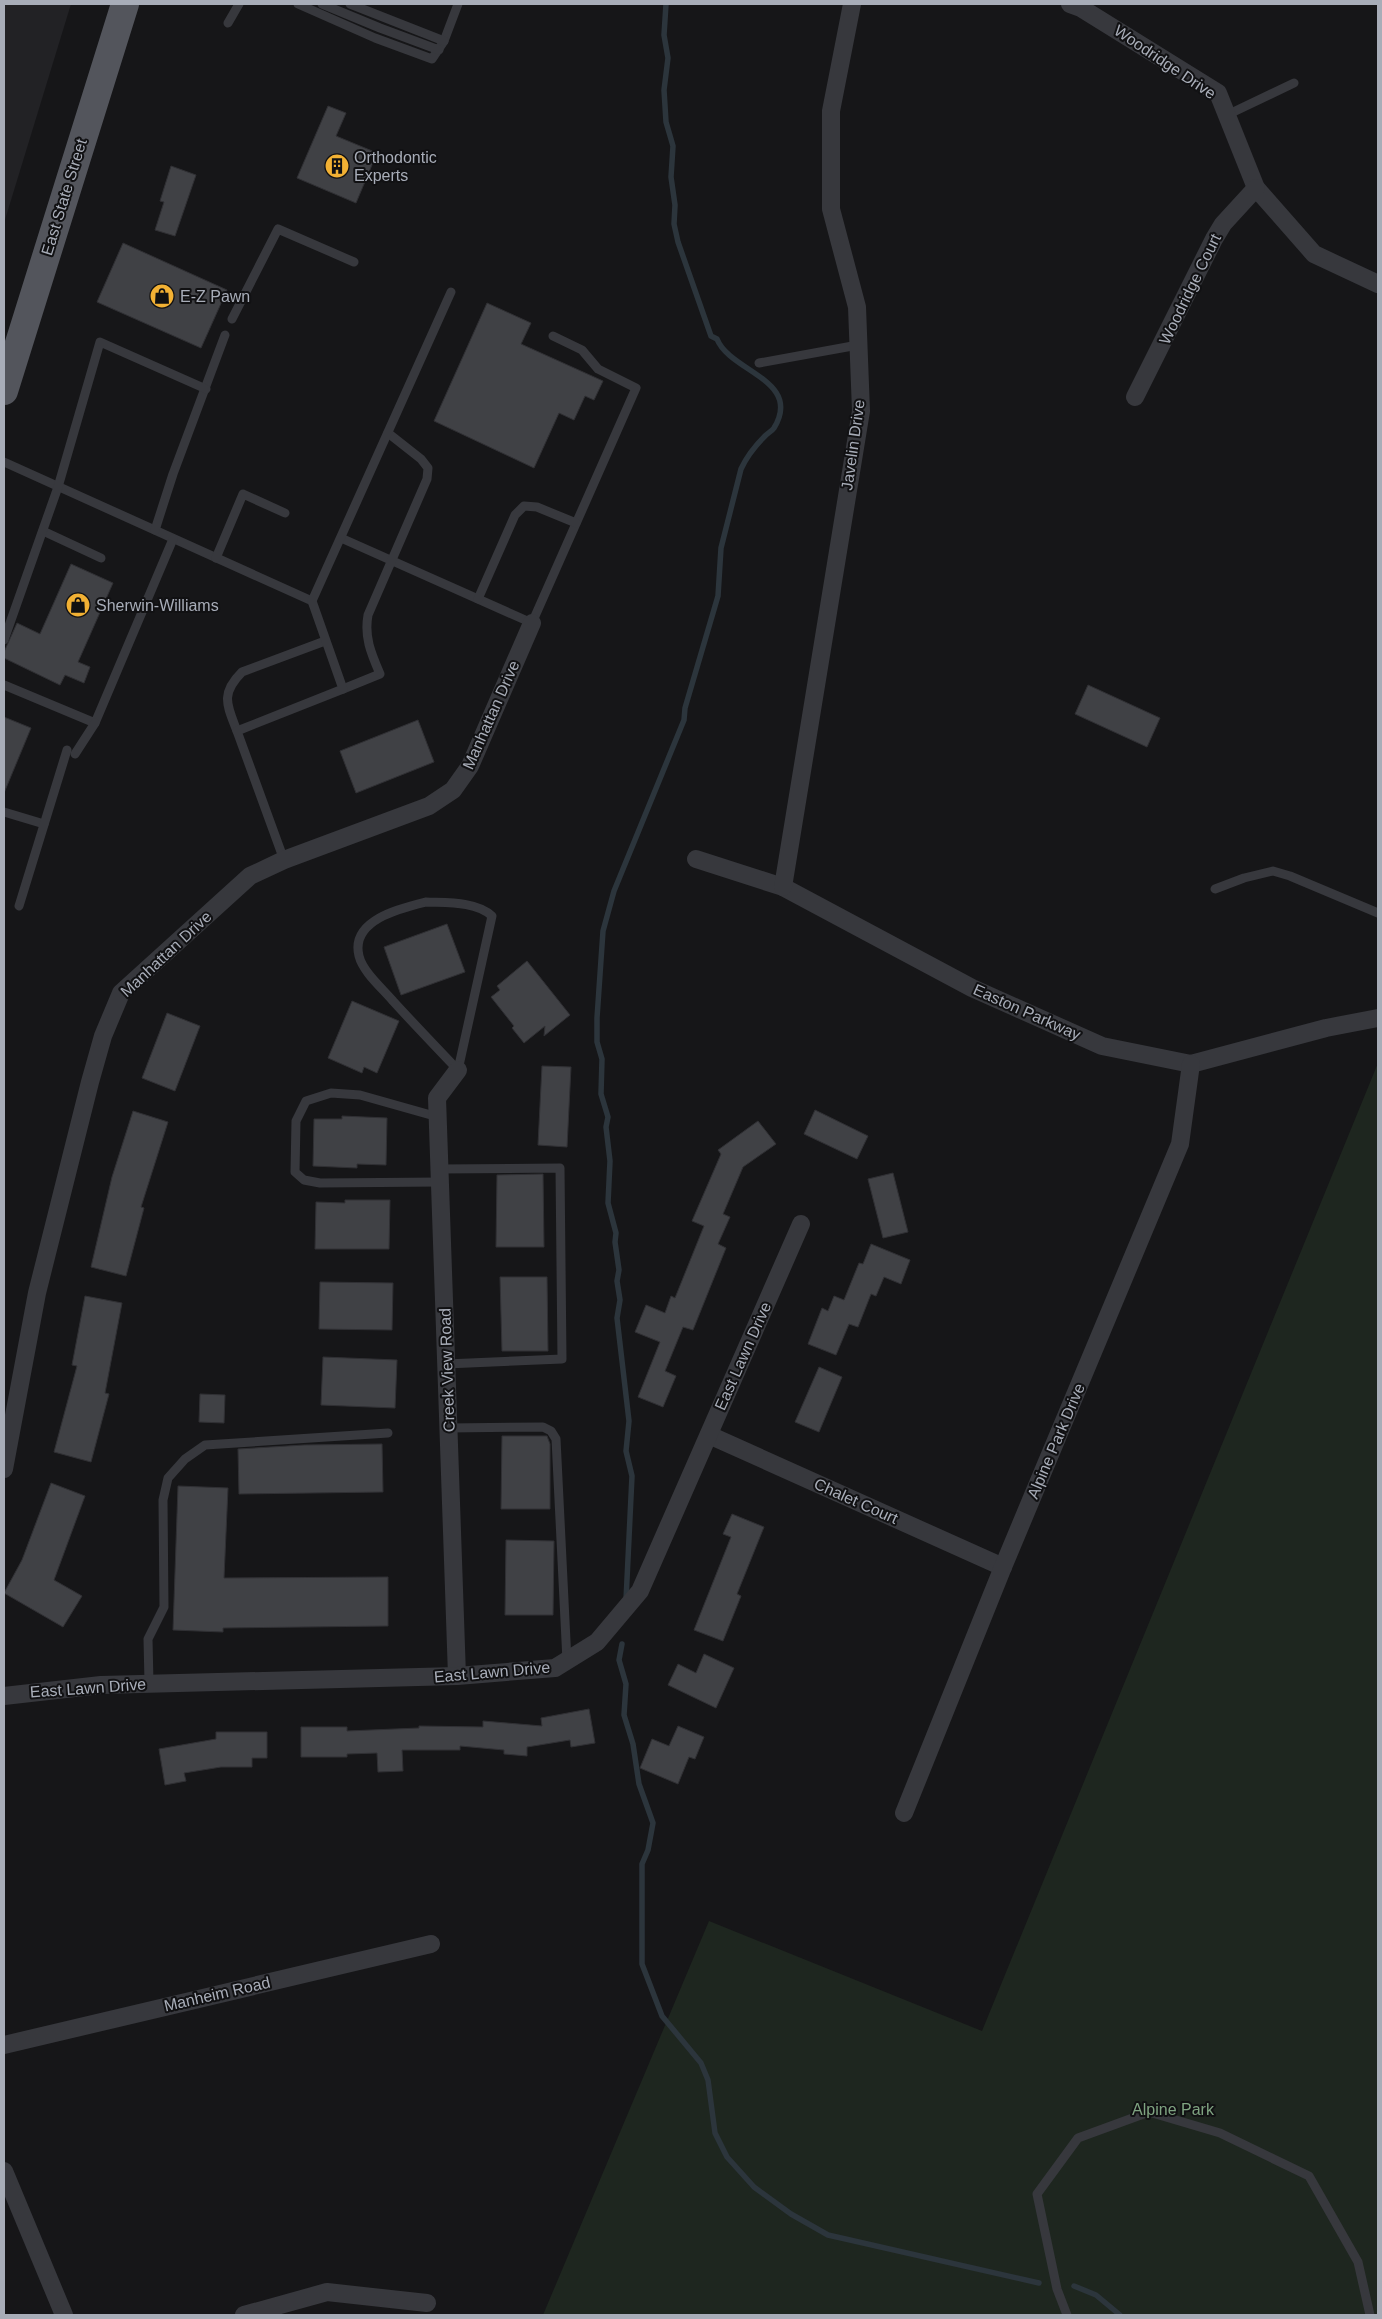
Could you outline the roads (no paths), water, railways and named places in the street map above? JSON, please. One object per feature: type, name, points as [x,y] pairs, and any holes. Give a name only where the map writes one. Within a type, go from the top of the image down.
[{"type":"main road","name":"East State Street","points":[[4,391],[125,4]]},
{"type":"street","name":"Javelin Drive","points":[[783,887],[860,411],[857,307],[831,210],[831,111],[852,4]]},
{"type":"street","name":"Woodridge Drive","points":[[1070,4],[1082,8],[1218,93],[1256,188],[1314,254],[1378,284]]},
{"type":"street","name":"Woodridge Court","points":[[1135,397],[1164,343],[1214,238],[1223,224],[1256,188]]},
{"type":"street","name":"Manhattan Drive","points":[[4,1469],[37,1292],[90,1082],[103,1036],[121,993],[250,876],[284,860],[429,806],[453,790],[470,766],[532,623]]},
{"type":"street","name":"Easton Parkway","points":[[696,859],[783,887],[972,988],[1102,1046],[1191,1064],[1326,1028],[1378,1018]]},
{"type":"street","name":"Alpine Park Drive","points":[[904,1814],[1003,1567],[1180,1144],[1191,1064]]},
{"type":"street","name":"Creek View Road","points":[[457,1676],[437,1098],[458,1070]]},
{"type":"street","name":"East Lawn Drive","points":[[4,1696],[101,1685],[457,1676],[555,1668],[567,1661],[597,1642],[640,1591],[801,1224]]},
{"type":"street","name":"Chalet Court","points":[[709,1435],[1003,1567]]},
{"type":"street","name":"Manheim Road","points":[[4,2045],[431,1944]]},
{"type":"street","points":[[4,2171],[64,2315]]},
{"type":"street","points":[[244,2315],[328,2292],[427,2303]]},
{"type":"lane","points":[[228,24],[239,4]]},
{"type":"lane","points":[[298,4],[375,38],[432,59],[444,40],[458,4]]},
{"type":"lane","points":[[322,4],[439,50]]},
{"type":"lane","points":[[350,4],[444,40]]},
{"type":"lane","points":[[1227,115],[1294,83]]},
{"type":"lane","points":[[232,319],[278,229],[354,262]]},
{"type":"lane","points":[[342,689],[312,601],[451,292]]},
{"type":"lane","points":[[155,530],[164,500],[225,335]]},
{"type":"lane","points":[[341,538],[532,623],[636,388],[598,369],[582,350],[553,336]]},
{"type":"lane","points":[[4,640],[58,487],[100,342],[206,389]]},
{"type":"lane","points":[[759,363],[858,345]]},
{"type":"lane","points":[[236,731],[380,674],[367,643],[365,630],[368,615],[428,479],[428,468],[421,459],[388,433]]},
{"type":"lane","points":[[4,462],[312,601]]},
{"type":"lane","points":[[216,558],[243,494],[285,513]]},
{"type":"lane","points":[[478,599],[515,515],[524,506],[537,507],[576,523]]},
{"type":"lane","points":[[43,531],[101,558]]},
{"type":"lane","points":[[19,906],[44,824],[71,752],[95,723],[173,539]]},
{"type":"lane","points":[[284,860],[226,701],[232,681],[242,672],[325,641]]},
{"type":"lane","points":[[4,685],[95,723]]},
{"type":"lane","points":[[4,812],[44,824]]},
{"type":"lane","points":[[1215,889],[1244,878],[1273,871],[1290,876],[1378,913]]},
{"type":"lane","points":[[426,902],[445,903],[472,906],[486,910],[492,916],[458,1070],[376,982],[363,966],[359,956],[358,947],[363,931],[372,923],[401,908],[426,902]]},
{"type":"lane","points":[[438,1117],[360,1095],[330,1093],[306,1101],[296,1122],[295,1172],[304,1180],[320,1182],[560,1168],[562,1360],[446,1364]]},
{"type":"lane","points":[[448,1428],[543,1427],[551,1431],[556,1439],[567,1661]]},
{"type":"lane","points":[[148,1684],[148,1639],[164,1607],[163,1500],[168,1478],[185,1459],[205,1445],[388,1432]]},
{"type":"lane","points":[[1067,2315],[1057,2289],[1037,2194],[1078,2138],[1149,2112],[1220,2133],[1309,2176],[1358,2262],[1370,2315]]},
{"type":"waterway","points":[[626,1600],[632,1476],[626,1451],[629,1421],[617,1318],[620,1300],[617,1281],[619,1270],[615,1242],[616,1233],[608,1203],[610,1161],[606,1127],[608,1117],[601,1094],[602,1059],[597,1042],[603,931],[614,891],[684,720],[685,708],[718,596],[721,548],[741,469],[755,447],[774,428],[780,412],[779,398],[772,387],[735,360],[724,350],[717,339],[711,336],[678,242],[674,224],[675,205],[671,177],[673,146],[666,122],[664,90],[668,58],[664,35],[666,4]]},
{"type":"waterway","points":[[622,1644],[619,1660],[626,1684],[624,1715],[633,1744],[639,1784],[653,1823],[648,1850],[642,1864],[642,1964],[662,2016],[701,2063],[708,2080],[715,2133],[727,2157],[754,2187],[791,2214],[828,2235],[1039,2283]]},
{"type":"waterway","points":[[1074,2286],[1096,2295],[1120,2315]]},
{"type":"place","name":"Orthodontic Experts","points":[[337,166]]},
{"type":"place","name":"E-Z Pawn","points":[[162,296]]},
{"type":"place","name":"Sherwin-Williams","points":[[78,605]]},
{"type":"park label","name":"Alpine Park","points":[[1173,2109]]}]
